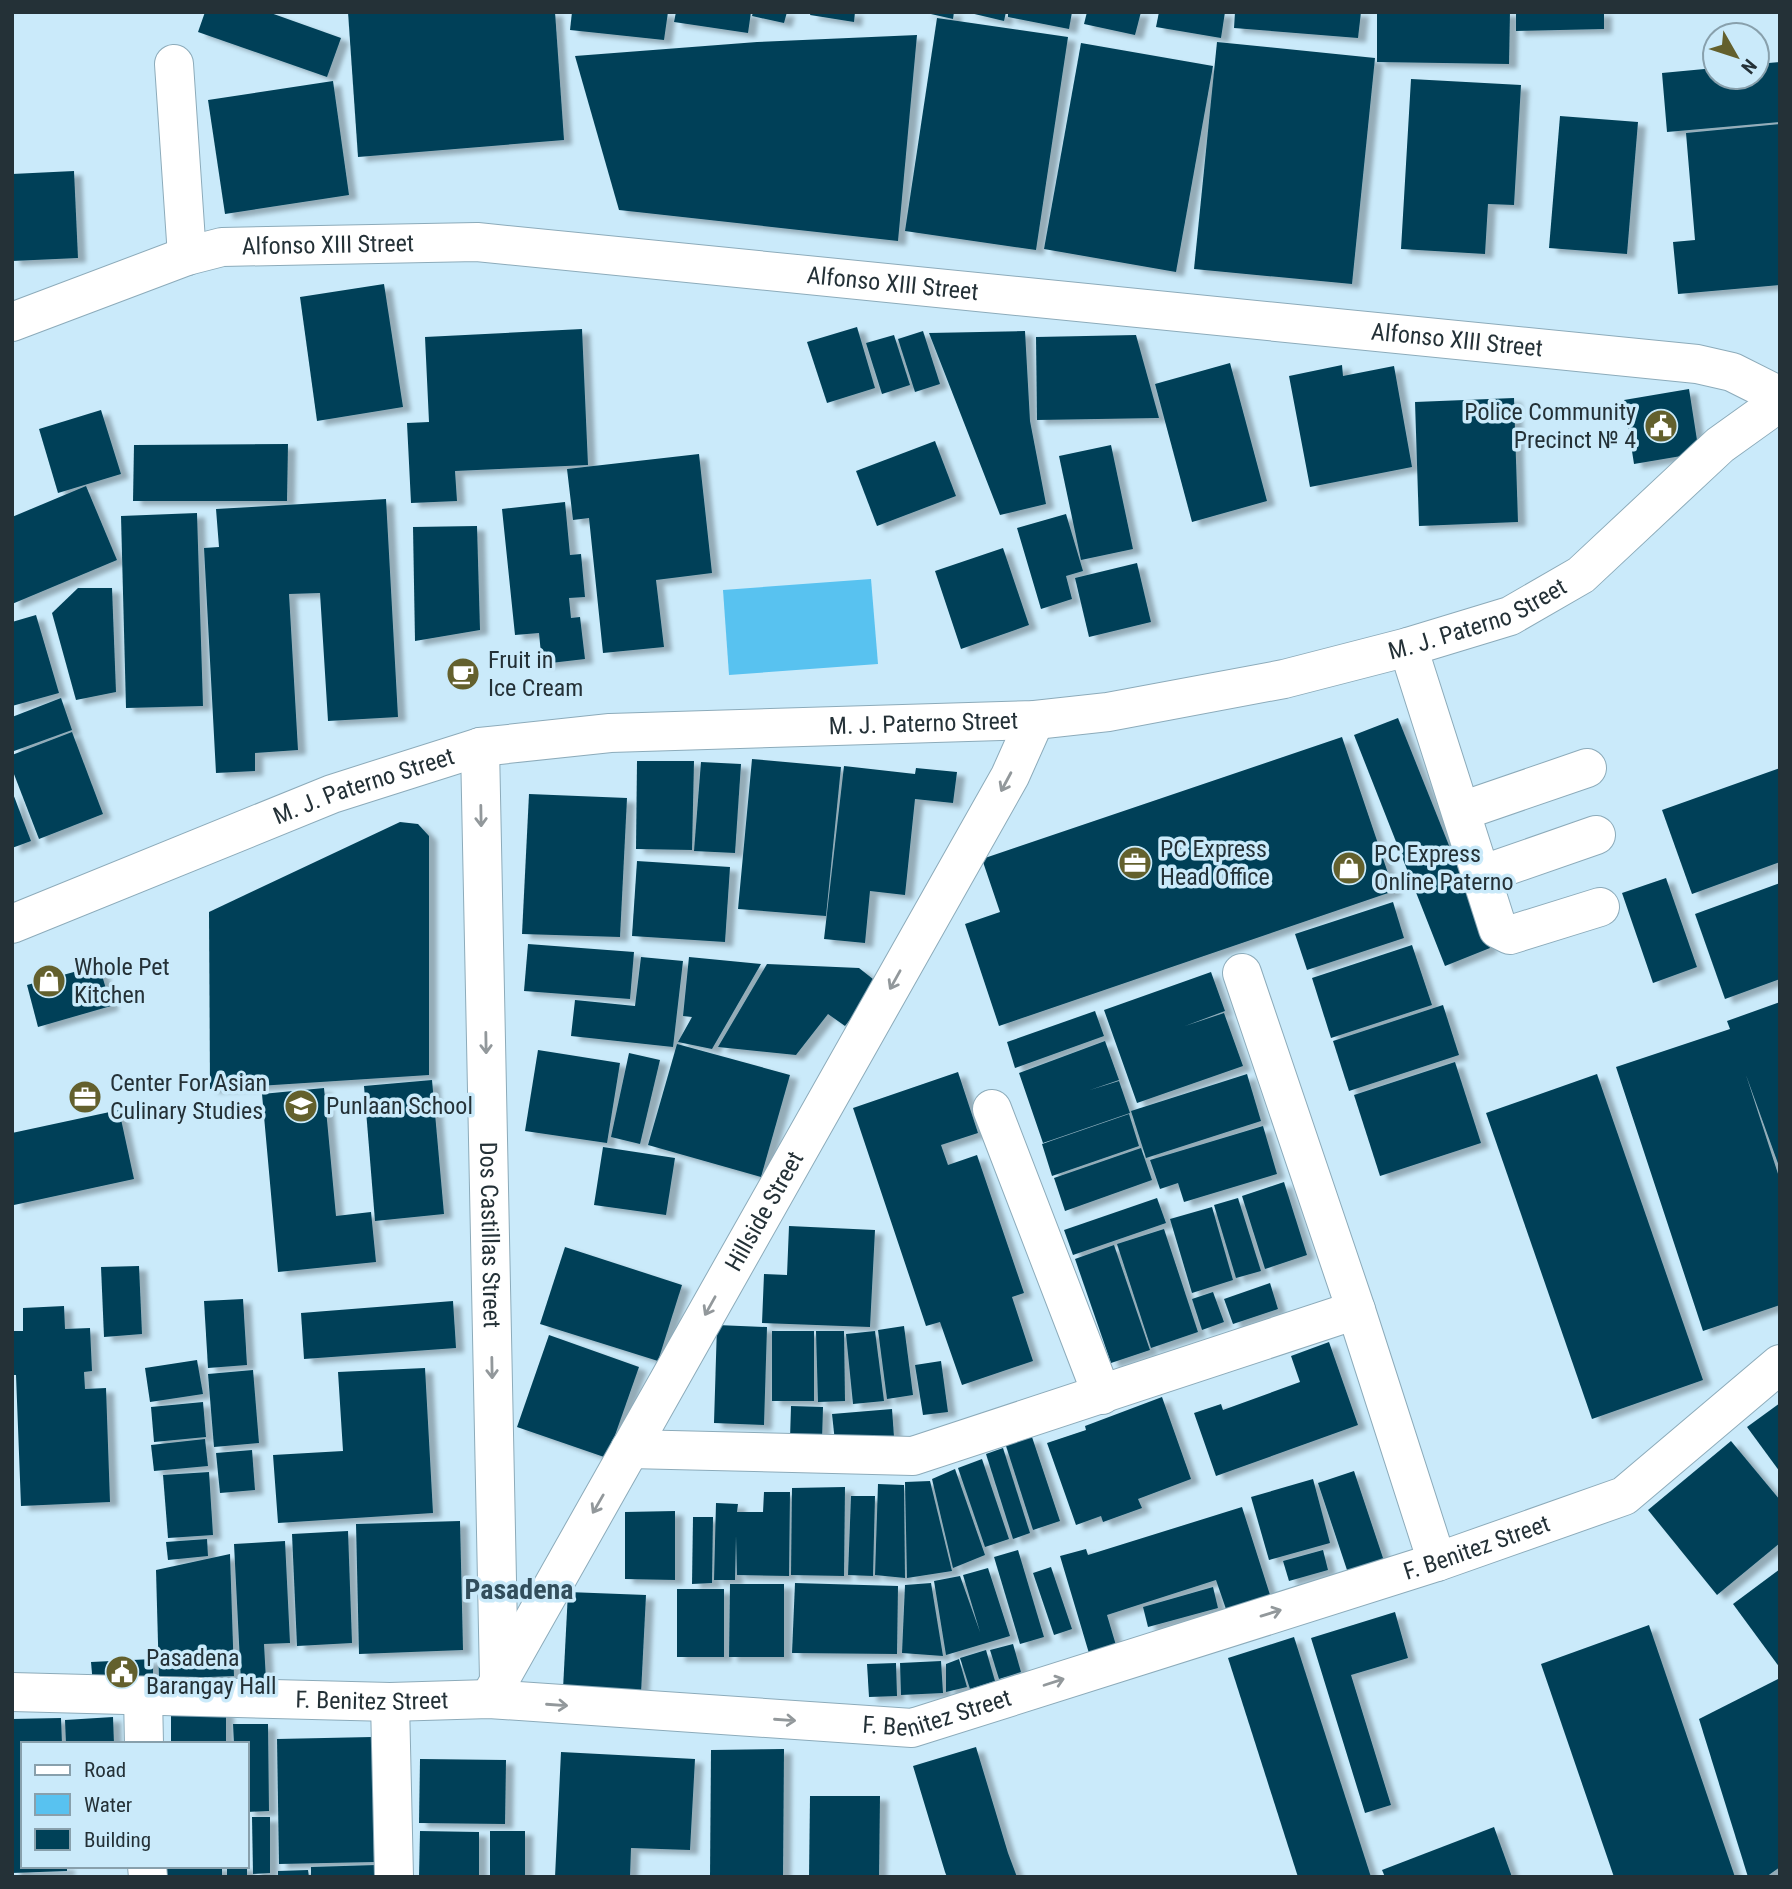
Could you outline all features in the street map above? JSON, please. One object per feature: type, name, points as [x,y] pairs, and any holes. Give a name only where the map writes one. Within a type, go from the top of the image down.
[{"type":"street","points":[[174,64],[187,256]]},
{"type":"street","name":"Alfonso XIII Street","points":[[12,322],[187,256],[222,247],[477,242],[1697,364],[1732,372],[1780,396]]},
{"type":"street","name":"M. J. Paterno Street","points":[[12,923],[332,794],[480,747],[610,733],[1035,720],[1108,712],[1284,679],[1408,647],[1510,616],[1581,575],[1720,445],[1780,402]]},
{"type":"street","points":[[1408,647],[1498,929],[1510,935],[1600,907]]},
{"type":"street","name":"Hillside Street","points":[[494,1689],[1010,776],[1035,720]]},
{"type":"street","name":"Dos Castillas Street","points":[[480,747],[494,1689]]},
{"type":"street","points":[[1462,811],[1587,768]]},
{"type":"street","points":[[1481,875],[1597,835]]},
{"type":"street","points":[[1242,973],[1356,1310],[1437,1562]]},
{"type":"street","points":[[992,1109],[1102,1395]]},
{"type":"street","points":[[630,1449],[913,1456],[1356,1310]]},
{"type":"street","name":"F. Benitez Street","points":[[12,1692],[390,1702],[494,1689],[912,1728],[1437,1562],[1624,1496],[1780,1364]]},
{"type":"street","points":[[143,1696],[144,1742]]},
{"type":"street","points":[[390,1702],[394,1877]]},
{"type":"water","points":[[871,579],[878,664],[729,675],[723,590]]},
{"type":"building","points":[[205,12],[268,12],[341,38],[327,77],[198,32]]},
{"type":"building","points":[[348,12],[555,12],[564,140],[358,157]]},
{"type":"building","points":[[572,12],[668,12],[664,40],[570,30]]},
{"type":"building","points":[[676,12],[751,12],[748,33],[674,22]]},
{"type":"building","points":[[753,12],[787,12],[784,23],[752,16]]},
{"type":"building","points":[[811,12],[855,12],[854,22],[810,15]]},
{"type":"building","points":[[922,12],[954,12],[953,19]]},
{"type":"building","points":[[966,12],[1006,12],[1004,21]]},
{"type":"building","points":[[1008,12],[1072,12],[1069,29],[1008,17]]},
{"type":"building","points":[[1087,12],[1141,12],[1135,35],[1084,24]]},
{"type":"building","points":[[1159,12],[1225,12],[1221,38],[1156,27]]},
{"type":"building","points":[[1235,12],[1361,12],[1358,38],[1234,28]]},
{"type":"building","points":[[1377,12],[1510,12],[1509,64],[1377,62]]},
{"type":"building","points":[[1516,12],[1604,12],[1604,29],[1516,31]]},
{"type":"building","points":[[937,18],[1068,37],[1036,250],[905,231]]},
{"type":"building","points":[[917,35],[898,241],[619,210],[575,56],[757,42]]},
{"type":"building","points":[[1217,42],[1375,58],[1352,284],[1194,269]]},
{"type":"building","points":[[1081,43],[1213,66],[1176,272],[1044,249]]},
{"type":"building","points":[[1780,62],[1780,122],[1667,132],[1662,73],[1701,69],[1701,91],[1771,91],[1771,63]]},
{"type":"building","points":[[1411,79],[1521,85],[1514,205],[1488,204],[1485,254],[1401,249]]},
{"type":"building","points":[[333,81],[349,195],[225,214],[208,100]]},
{"type":"building","points":[[1560,116],[1638,122],[1627,254],[1549,248]]},
{"type":"building","points":[[1780,124],[1780,285],[1678,294],[1673,242],[1695,240],[1686,133]]},
{"type":"building","points":[[74,171],[78,258],[12,261],[12,174]]},
{"type":"building","points":[[384,284],[403,407],[317,421],[300,297]]},
{"type":"building","points":[[857,327],[875,388],[827,403],[807,342]]},
{"type":"building","points":[[582,329],[588,465],[455,471],[457,501],[411,503],[407,423],[429,422],[425,337]]},
{"type":"building","points":[[923,331],[940,384],[915,392],[898,339]]},
{"type":"building","points":[[1025,331],[1030,421],[1046,504],[1000,515],[929,333]]},
{"type":"building","points":[[894,335],[910,385],[882,394],[866,343]]},
{"type":"building","points":[[1136,335],[1159,418],[1037,420],[1036,337]]},
{"type":"building","points":[[1230,363],[1267,501],[1192,522],[1155,384]]},
{"type":"building","points":[[1342,365],[1343,376],[1394,366],[1412,467],[1310,487],[1289,376]]},
{"type":"building","name":"Police Community Precinct № 4","points":[[1689,389],[1699,453],[1634,464],[1624,400]]},
{"type":"building","points":[[1514,398],[1518,522],[1419,526],[1415,402]]},
{"type":"building","points":[[101,410],[121,474],[58,493],[39,429]]},
{"type":"building","points":[[935,441],[956,496],[877,526],[856,471]]},
{"type":"building","points":[[288,444],[287,501],[133,501],[134,445]]},
{"type":"building","points":[[1111,445],[1133,549],[1081,560],[1059,456]]},
{"type":"building","points":[[699,454],[712,573],[656,580],[664,647],[603,653],[589,518],[573,520],[567,469]]},
{"type":"building","points":[[86,486],[117,560],[12,604],[12,517]]},
{"type":"building","points":[[386,499],[398,717],[328,721],[320,593],[289,594],[298,750],[255,753],[255,771],[216,773],[204,548],[219,547],[216,509]]},
{"type":"building","points":[[565,502],[570,555],[581,554],[585,597],[569,598],[571,618],[580,617],[585,659],[542,664],[539,633],[515,635],[502,509]]},
{"type":"building","points":[[197,513],[203,706],[126,708],[121,516]]},
{"type":"building","points":[[1066,514],[1083,571],[1066,576],[1072,599],[1041,609],[1017,528]]},
{"type":"building","points":[[477,526],[480,630],[415,641],[413,527]]},
{"type":"building","points":[[1003,548],[1029,625],[961,649],[935,571]]},
{"type":"building","points":[[1137,563],[1151,622],[1089,637],[1075,578]]},
{"type":"building","points":[[78,588],[112,588],[116,692],[76,700],[52,613]]},
{"type":"building","points":[[36,615],[59,693],[12,706],[12,622]]},
{"type":"building","points":[[61,698],[72,730],[14,751],[12,717]]},
{"type":"building","points":[[1398,718],[1490,948],[1445,966],[1354,735]]},
{"type":"building","points":[[72,732],[103,814],[39,839],[12,769],[12,755]]},
{"type":"building","points":[[1342,737],[1394,891],[999,1026],[965,924],[1000,912],[982,859]]},
{"type":"building","points":[[752,759],[841,767],[826,916],[738,909]]},
{"type":"building","points":[[637,761],[694,761],[692,850],[636,849]]},
{"type":"building","points":[[701,762],[741,764],[735,853],[694,851]]},
{"type":"building","points":[[844,766],[915,774],[916,768],[957,772],[953,803],[915,799],[905,895],[870,891],[865,943],[824,939]]},
{"type":"building","points":[[1780,768],[1780,862],[1692,894],[1662,810]]},
{"type":"building","points":[[12,791],[31,841],[12,848]]},
{"type":"building","points":[[529,794],[627,798],[620,937],[522,934]]},
{"type":"building","points":[[400,822],[418,824],[429,836],[429,1075],[210,1089],[209,912]]},
{"type":"building","points":[[637,861],[730,867],[725,942],[632,936]]},
{"type":"building","points":[[1666,878],[1697,967],[1653,983],[1622,893]]},
{"type":"building","points":[[1780,883],[1780,979],[1725,999],[1695,914]]},
{"type":"building","points":[[1393,902],[1404,938],[1307,970],[1295,934]]},
{"type":"building","points":[[528,944],[634,952],[630,999],[524,991]]},
{"type":"building","points":[[1412,945],[1432,1005],[1331,1038],[1312,978]]},
{"type":"building","points":[[641,957],[683,961],[673,1047],[571,1036],[575,1000],[635,1006]]},
{"type":"building","points":[[689,957],[761,964],[712,1049],[678,1042],[692,1017],[683,1016]]},
{"type":"building","points":[[767,964],[859,968],[878,983],[845,1026],[828,1014],[796,1055],[718,1047]]},
{"type":"building","points":[[99,965],[111,1006],[38,1027],[27,985]]},
{"type":"building","points":[[1211,972],[1225,1011],[1185,1026],[1224,1013],[1243,1066],[1137,1103],[1104,1010]]},
{"type":"building","points":[[1780,1002],[1780,1169],[1746,1075],[1780,1180],[1780,1305],[1703,1331],[1616,1067],[1730,1029],[1727,1021]]},
{"type":"building","points":[[1443,1005],[1459,1055],[1349,1091],[1333,1041]]},
{"type":"building","points":[[1095,1011],[1104,1036],[1015,1068],[1007,1042]]},
{"type":"building","points":[[1105,1041],[1119,1080],[1090,1090],[1119,1081],[1130,1113],[1043,1143],[1019,1073]]},
{"type":"building","points":[[677,1044],[790,1075],[761,1177],[648,1145]]},
{"type":"building","points":[[538,1050],[620,1063],[607,1143],[525,1131]]},
{"type":"building","points":[[629,1053],[660,1060],[640,1144],[611,1137]]},
{"type":"building","points":[[1455,1062],[1481,1143],[1380,1176],[1354,1095]]},
{"type":"building","points":[[958,1072],[978,1133],[941,1145],[948,1165],[977,1155],[1024,1293],[1012,1297],[1033,1361],[962,1385],[940,1322],[926,1326],[853,1108]]},
{"type":"building","points":[[1247,1074],[1261,1121],[1146,1158],[1131,1111]]},
{"type":"building","points":[[1597,1074],[1703,1380],[1592,1419],[1486,1113]]},
{"type":"building","points":[[432,1080],[444,1214],[375,1221],[364,1086]]},
{"type":"building","points":[[324,1088],[336,1216],[371,1212],[376,1262],[278,1272],[262,1094]]},
{"type":"building","points":[[119,1110],[134,1179],[14,1205],[12,1133]]},
{"type":"building","points":[[1129,1114],[1139,1146],[1052,1176],[1042,1144]]},
{"type":"building","points":[[1263,1126],[1277,1174],[1184,1202],[1178,1183],[1160,1189],[1150,1160]]},
{"type":"building","points":[[603,1147],[675,1158],[666,1215],[594,1205]]},
{"type":"building","points":[[1141,1148],[1152,1180],[1065,1211],[1054,1178]]},
{"type":"building","points":[[1284,1182],[1307,1255],[1265,1269],[1242,1196]]},
{"type":"building","points":[[1157,1198],[1166,1223],[1073,1255],[1064,1230]]},
{"type":"building","points":[[1238,1198],[1261,1271],[1236,1278],[1214,1205]]},
{"type":"building","points":[[1212,1207],[1233,1280],[1192,1293],[1170,1219]]},
{"type":"building","points":[[789,1226],[875,1230],[870,1327],[762,1323],[764,1274],[787,1275]]},
{"type":"building","points":[[1164,1229],[1198,1332],[1151,1348],[1117,1244]]},
{"type":"building","points":[[1114,1245],[1150,1350],[1111,1363],[1075,1259]]},
{"type":"building","points":[[565,1247],[682,1285],[658,1361],[540,1324]]},
{"type":"building","points":[[139,1266],[142,1334],[104,1337],[101,1267]]},
{"type":"building","points":[[1270,1283],[1278,1309],[1233,1324],[1224,1299]]},
{"type":"building","points":[[1213,1292],[1224,1322],[1202,1330],[1192,1299]]},
{"type":"building","points":[[243,1299],[247,1365],[208,1368],[204,1301]]},
{"type":"building","points":[[453,1301],[456,1348],[304,1359],[301,1313]]},
{"type":"building","points":[[64,1306],[65,1329],[90,1328],[92,1371],[84,1372],[85,1389],[106,1388],[110,1502],[21,1506],[16,1375],[12,1375],[12,1331],[23,1331],[23,1308]]},
{"type":"building","points":[[717,1325],[767,1327],[764,1425],[714,1423]]},
{"type":"building","points":[[904,1326],[913,1395],[887,1399],[878,1330]]},
{"type":"building","points":[[772,1331],[814,1331],[814,1401],[772,1401]]},
{"type":"building","points":[[816,1331],[844,1331],[845,1401],[818,1402]]},
{"type":"building","points":[[875,1331],[884,1401],[853,1404],[846,1334]]},
{"type":"building","points":[[549,1335],[639,1367],[607,1458],[517,1427]]},
{"type":"building","points":[[1329,1342],[1358,1425],[1216,1476],[1194,1413],[1221,1404],[1223,1410],[1300,1382],[1291,1356]]},
{"type":"building","points":[[197,1360],[203,1394],[150,1402],[145,1368]]},
{"type":"building","points":[[941,1361],[948,1412],[923,1415],[915,1365]]},
{"type":"building","points":[[425,1368],[433,1513],[278,1523],[273,1455],[343,1451],[338,1372]]},
{"type":"building","points":[[253,1370],[259,1443],[214,1447],[208,1374]]},
{"type":"building","points":[[1162,1397],[1191,1479],[1138,1499],[1142,1508],[1103,1522],[1101,1516],[1076,1525],[1047,1443],[1086,1430],[1085,1426]]},
{"type":"building","points":[[203,1402],[206,1437],[154,1442],[151,1407]]},
{"type":"building","points":[[1780,1403],[1780,1472],[1747,1427]]},
{"type":"building","points":[[791,1406],[823,1407],[822,1440],[790,1439]]},
{"type":"building","points":[[892,1409],[894,1437],[835,1442],[832,1414]]},
{"type":"building","points":[[1032,1437],[1060,1521],[1033,1530],[1006,1446]]},
{"type":"building","points":[[205,1439],[208,1466],[154,1471],[151,1445]]},
{"type":"building","points":[[1731,1441],[1780,1500],[1780,1543],[1717,1595],[1648,1510]]},
{"type":"building","points":[[1003,1448],[1030,1533],[1013,1539],[986,1454]]},
{"type":"building","points":[[252,1450],[255,1490],[220,1493],[216,1453]]},
{"type":"building","points":[[982,1459],[1009,1539],[985,1547],[958,1468]]},
{"type":"building","points":[[955,1469],[985,1555],[953,1568],[932,1479]]},
{"type":"building","points":[[1354,1471],[1386,1567],[1350,1579],[1318,1483]]},
{"type":"building","points":[[209,1472],[213,1535],[168,1538],[163,1475]]},
{"type":"building","points":[[1313,1479],[1330,1543],[1269,1560],[1251,1497]]},
{"type":"building","points":[[930,1481],[952,1571],[907,1578],[905,1482]]},
{"type":"building","points":[[878,1484],[904,1485],[905,1578],[875,1575]]},
{"type":"building","points":[[845,1487],[844,1576],[791,1575],[792,1488]]},
{"type":"building","points":[[764,1492],[790,1492],[789,1576],[737,1575],[736,1536],[735,1580],[714,1580],[716,1503],[738,1504],[737,1512],[763,1512]]},
{"type":"building","points":[[851,1496],[875,1496],[873,1576],[848,1575]]},
{"type":"building","points":[[1242,1507],[1271,1598],[1227,1612],[1216,1580],[1107,1615],[1118,1652],[1091,1660],[1060,1556],[1086,1549],[1088,1555]]},
{"type":"building","points":[[675,1511],[675,1580],[625,1579],[625,1512]]},
{"type":"building","points":[[693,1517],[713,1517],[712,1583],[692,1584]]},
{"type":"building","points":[[460,1521],[463,1650],[359,1654],[356,1524]]},
{"type":"building","points":[[348,1531],[352,1643],[297,1646],[292,1534]]},
{"type":"building","points":[[207,1539],[208,1556],[168,1560],[166,1542]]},
{"type":"building","points":[[285,1541],[290,1643],[264,1644],[266,1680],[241,1682],[234,1544]]},
{"type":"building","points":[[1018,1550],[1044,1637],[1020,1644],[994,1557]]},
{"type":"building","points":[[1323,1550],[1328,1570],[1289,1581],[1283,1561]]},
{"type":"building","points":[[230,1554],[234,1676],[159,1679],[156,1570]]},
{"type":"building","points":[[1051,1567],[1072,1629],[1054,1635],[1033,1573]]},
{"type":"building","points":[[988,1568],[1010,1636],[946,1655],[934,1581],[960,1576],[980,1632],[963,1575]]},
{"type":"building","points":[[1780,1569],[1780,1668],[1733,1604]]},
{"type":"building","points":[[795,1583],[898,1586],[897,1654],[792,1653]]},
{"type":"building","points":[[931,1583],[943,1656],[902,1653],[905,1585]]},
{"type":"building","points":[[730,1584],[784,1584],[784,1657],[729,1657]]},
{"type":"building","points":[[1213,1587],[1218,1608],[1148,1627],[1143,1607]]},
{"type":"building","points":[[677,1589],[724,1589],[724,1657],[677,1657]]},
{"type":"building","points":[[568,1592],[646,1595],[641,1693],[563,1689]]},
{"type":"building","points":[[1395,1612],[1408,1658],[1351,1675],[1391,1805],[1365,1813],[1311,1638]]},
{"type":"building","points":[[1649,1625],[1735,1877],[1614,1877],[1541,1664]]},
{"type":"building","points":[[1294,1637],[1371,1877],[1298,1877],[1228,1658]]},
{"type":"building","points":[[1013,1644],[1021,1672],[999,1679],[990,1650]]},
{"type":"building","points":[[986,1650],[995,1681],[970,1689],[960,1658]]},
{"type":"building","name":"Pasadena Barangay Hall","points":[[153,1659],[153,1682],[93,1685],[91,1662]]},
{"type":"building","points":[[959,1659],[967,1687],[946,1692],[946,1664]]},
{"type":"building","points":[[941,1661],[943,1693],[901,1695],[900,1663]]},
{"type":"building","points":[[896,1663],[897,1696],[869,1697],[867,1664]]},
{"type":"building","points":[[1780,1678],[1780,1867],[1766,1877],[1748,1877],[1699,1719]]},
{"type":"building","points":[[171,1708],[226,1709],[226,1742],[171,1742]]},
{"type":"building","points":[[113,1717],[114,1742],[66,1742],[65,1720]]},
{"type":"building","points":[[61,1718],[62,1742],[21,1742],[21,1868],[67,1868],[67,1871],[12,1873],[12,1719]]},
{"type":"building","points":[[233,1724],[268,1724],[269,1811],[248,1812],[248,1742],[234,1742]]},
{"type":"building","points":[[372,1737],[374,1862],[279,1864],[277,1739]]},
{"type":"building","points":[[976,1747],[1017,1877],[947,1877],[945,1872],[913,1766]]},
{"type":"building","points":[[784,1749],[783,1877],[710,1877],[711,1750]]},
{"type":"building","points":[[561,1752],[695,1759],[690,1850],[631,1848],[630,1877],[555,1877]]},
{"type":"building","points":[[420,1759],[506,1760],[505,1824],[419,1823]]},
{"type":"building","points":[[810,1796],[880,1796],[879,1877],[809,1877]]},
{"type":"building","points":[[252,1817],[270,1817],[270,1873],[253,1874]]},
{"type":"building","points":[[1494,1827],[1512,1877],[1385,1877],[1382,1870]]},
{"type":"building","points":[[420,1831],[479,1832],[479,1877],[419,1877]]},
{"type":"building","points":[[490,1831],[525,1831],[525,1877],[490,1877]]},
{"type":"building","points":[[376,1865],[376,1877],[311,1877],[311,1867]]},
{"type":"building","points":[[167,1868],[222,1868],[222,1877],[167,1877]]},
{"type":"building","points":[[227,1868],[247,1868],[247,1877],[227,1877]]},
{"type":"building","points":[[308,1870],[309,1877],[278,1877],[278,1871]]},
{"type":"place","name":"Police Community Precinct № 4","points":[[1661,426]]},
{"type":"place","name":"Fruit in Ice Cream","points":[[463,674]]},
{"type":"place","name":"PC Express Head Office","points":[[1135,863]]},
{"type":"place","name":"PC Express Online Paterno","points":[[1349,868]]},
{"type":"place","name":"Whole Pet Kitchen","points":[[49,981]]},
{"type":"place","name":"Center For Asian Culinary Studies","points":[[85,1097]]},
{"type":"place","name":"Punlaan School","points":[[301,1106]]},
{"type":"place","name":"Pasadena Barangay Hall","points":[[122,1672]]},
{"type":"district","name":"Pasadena","points":[[519,1589]]}]
